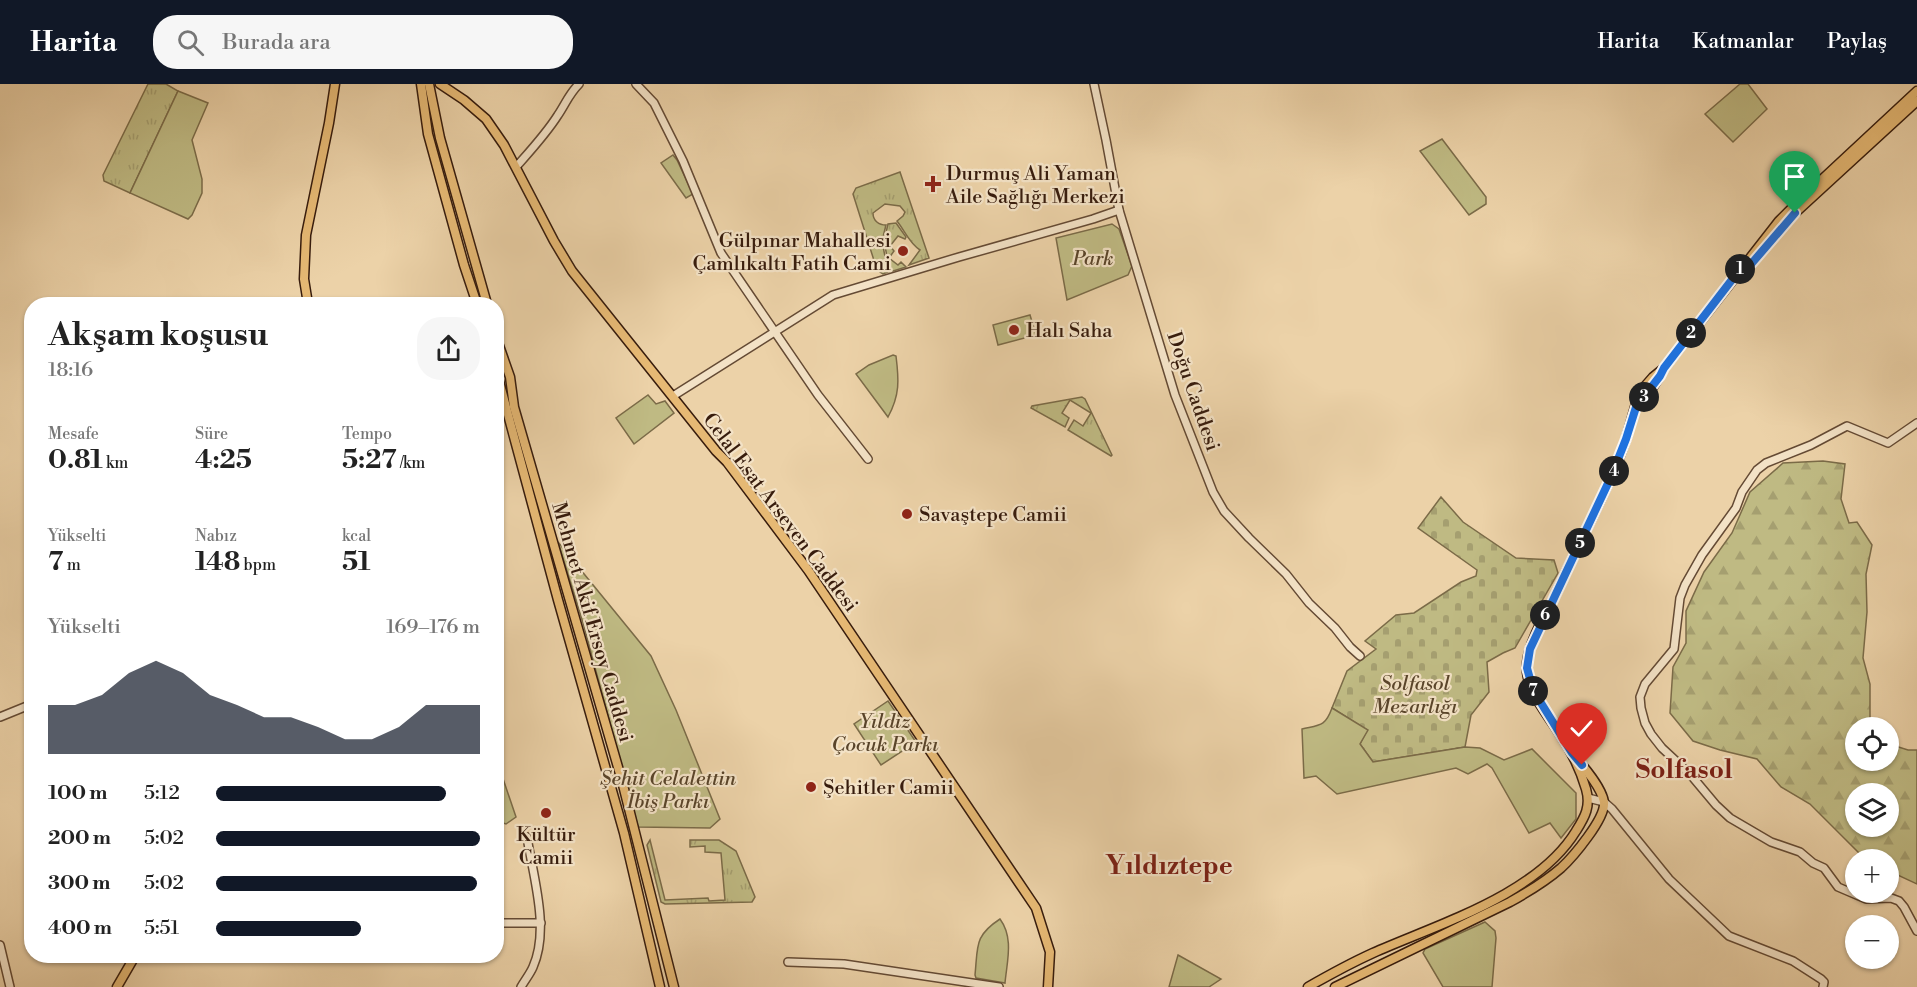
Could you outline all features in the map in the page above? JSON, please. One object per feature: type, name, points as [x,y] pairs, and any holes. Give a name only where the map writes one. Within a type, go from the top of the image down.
[{"type":"main road","points":[[307,297],[304,279],[306,235],[335,84]]},
{"type":"main road","points":[[421,84],[428,134],[475,297]]},
{"type":"main road","points":[[429,84],[440,138],[485,297]]},
{"type":"main road","name":"Celal Esat Arseven Caddesi","points":[[440,84],[486,119],[504,145],[572,271],[716,451],[728,462],[808,570],[1036,908],[1050,952],[1048,987]]},
{"type":"main road","points":[[1335,987],[1510,902],[1535,887],[1561,867],[1578,849],[1599,818],[1604,802],[1593,780],[1572,753],[1533,690],[1528,674],[1528,656],[1611,477],[1637,404],[1779,221],[1917,91]]},
{"type":"main road","points":[[1741,268],[1752,263],[1795,213],[1917,101]]},
{"type":"main road","name":"Mehmet Akif Ersoy Caddesi","points":[[504,360],[510,377],[514,407],[621,781],[674,987]]},
{"type":"main road","name":"Mehmet Akif Ersoy Caddesi","points":[[504,400],[624,833],[660,987]]},
{"type":"main road","points":[[1308,987],[1370,954],[1488,902],[1534,876],[1554,860],[1586,815],[1588,798],[1586,787],[1572,753]]},
{"type":"main road","points":[[117,987],[131,963]]},
{"type":"street","points":[[516,167],[539,142],[560,113],[569,95],[579,84]]},
{"type":"street","points":[[636,84],[654,103],[683,161],[721,253],[818,395],[868,459]]},
{"type":"street","name":"Doğu Caddesi","points":[[1094,84],[1119,210],[1175,395],[1213,492],[1224,511],[1236,525],[1286,574],[1309,603],[1360,657]]},
{"type":"street","points":[[673,396],[833,295],[1119,210]]},
{"type":"street","points":[[1917,423],[1888,443],[1847,426],[1811,445],[1766,463],[1756,470],[1742,492],[1736,508],[1693,570],[1680,598],[1674,649],[1645,684],[1640,697],[1645,723],[1651,734],[1730,818],[1771,842],[1800,852],[1824,868],[1841,889],[1866,899],[1891,898],[1899,901],[1917,931]]},
{"type":"street","points":[[1,714],[24,707]]},
{"type":"street","points":[[1588,798],[1604,802],[1669,879],[1729,936],[1793,961],[1821,979],[1824,982],[1823,987]]},
{"type":"street","points":[[521,987],[533,967],[541,923],[527,837]]},
{"type":"street","points":[[504,923],[541,923]]},
{"type":"street","points":[[0,945],[10,987]]},
{"type":"street","points":[[788,962],[844,964],[999,987]]},
{"type":"green space","points":[[148,84],[166,84],[178,91],[130,193],[104,181],[103,175]]},
{"type":"green space","points":[[1740,84],[1748,84],[1767,109],[1733,142],[1705,114]]},
{"type":"green space","points":[[178,91],[208,103],[192,140],[202,179],[202,193],[188,219],[130,193]]},
{"type":"green space","points":[[1442,139],[1486,197],[1486,204],[1469,215],[1420,151]]},
{"type":"green space","points":[[673,155],[693,194],[686,198],[661,163]]},
{"type":"green space","points":[[900,172],[929,258],[909,265],[920,250],[897,221],[905,212],[900,206],[885,204],[873,213],[877,222],[886,225],[882,241],[888,272],[883,274],[877,270],[853,194],[856,188]]},
{"type":"green space","points":[[896,223],[906,237],[905,239],[898,236],[890,246],[894,251],[889,258],[898,265],[901,262],[906,267],[890,272],[884,241],[888,224]]},
{"type":"green space","name":"Park","points":[[1112,224],[1119,229],[1132,266],[1128,275],[1067,300],[1056,238]]},
{"type":"green space","name":"Halı Saha","points":[[1030,315],[1036,335],[998,345],[993,325]]},
{"type":"green space","points":[[893,355],[896,356],[898,387],[895,402],[888,417],[856,374],[869,365]]},
{"type":"green space","points":[[648,395],[656,404],[665,401],[674,413],[634,444],[616,418]]},
{"type":"green space","points":[[1082,397],[1085,399],[1111,456],[1068,430],[1074,420],[1083,426],[1091,413],[1070,400],[1062,413],[1069,418],[1065,427],[1031,408]]},
{"type":"green space","points":[[1823,461],[1845,464],[1841,499],[1849,523],[1857,522],[1872,545],[1866,574],[1867,612],[1863,658],[1870,684],[1870,717],[1845,717],[1845,771],[1899,771],[1899,747],[1917,750],[1917,884],[1899,876],[1899,849],[1855,849],[1810,804],[1781,787],[1757,759],[1693,741],[1670,713],[1673,667],[1686,643],[1686,611],[1704,572],[1732,533],[1750,492],[1783,463]]},
{"type":"green space","name":"Solfasol Mezarlığı","points":[[1441,497],[1463,522],[1516,558],[1554,560],[1558,573],[1515,648],[1487,662],[1489,692],[1471,715],[1465,747],[1373,762],[1360,744],[1367,730],[1332,708],[1347,671],[1376,649],[1365,641],[1396,615],[1414,613],[1461,582],[1476,576],[1477,570],[1418,528]]},
{"type":"green space","name":"Şehit Celalettin İbiş Parkı","points":[[558,542],[651,656],[676,710],[720,819],[710,828],[638,827],[583,623]]},
{"type":"green space","name":"Yıldız Çocuk Parkı","points":[[888,701],[916,742],[881,765],[854,724]]},
{"type":"green space","points":[[1332,708],[1368,730],[1360,744],[1373,762],[1465,747],[1480,748],[1504,760],[1532,749],[1576,793],[1576,819],[1561,838],[1550,823],[1529,833],[1492,768],[1487,764],[1468,774],[1456,768],[1337,794],[1316,776],[1304,778],[1302,729],[1324,722]]},
{"type":"green space","points":[[504,782],[516,817],[504,823]]},
{"type":"green space","points":[[650,840],[665,900],[708,898],[709,901],[725,900],[721,853],[705,852],[705,846],[690,847],[690,840],[719,840],[736,851],[755,897],[752,902],[665,904],[661,902],[647,845]]},
{"type":"green space","points":[[1000,919],[1008,942],[1005,983],[976,978],[975,975],[977,949],[981,937]]},
{"type":"green space","points":[[1485,922],[1495,931],[1496,938],[1492,987],[1443,987],[1423,953],[1425,949]]},
{"type":"green space","points":[[1178,955],[1221,979],[1209,987],[1169,987]]},
{"type":"place","name":"Durmuş Ali Yaman Aile Sağlığı Merkezi","points":[[933,184]]},
{"type":"place","name":"Gülpınar Mahallesi Çamlıkaltı Fatih Cami","points":[[903,251]]},
{"type":"place","name":"Halı Saha","points":[[1014,330]]},
{"type":"place","name":"Savaştepe Camii","points":[[907,514]]},
{"type":"place","name":"Şehitler Camii","points":[[811,787]]},
{"type":"place","name":"Kültür Camii","points":[[546,813]]},
{"type":"district","name":"Solfasol","points":[[1684,769]]},
{"type":"district","name":"Yıldıztepe","points":[[1169,865]]},
{"type":"route","points":[[1582,765],[1572,753],[1533,690],[1527,668],[1530,649],[1611,477],[1637,404],[1741,268],[1752,263],[1795,213]]}]
